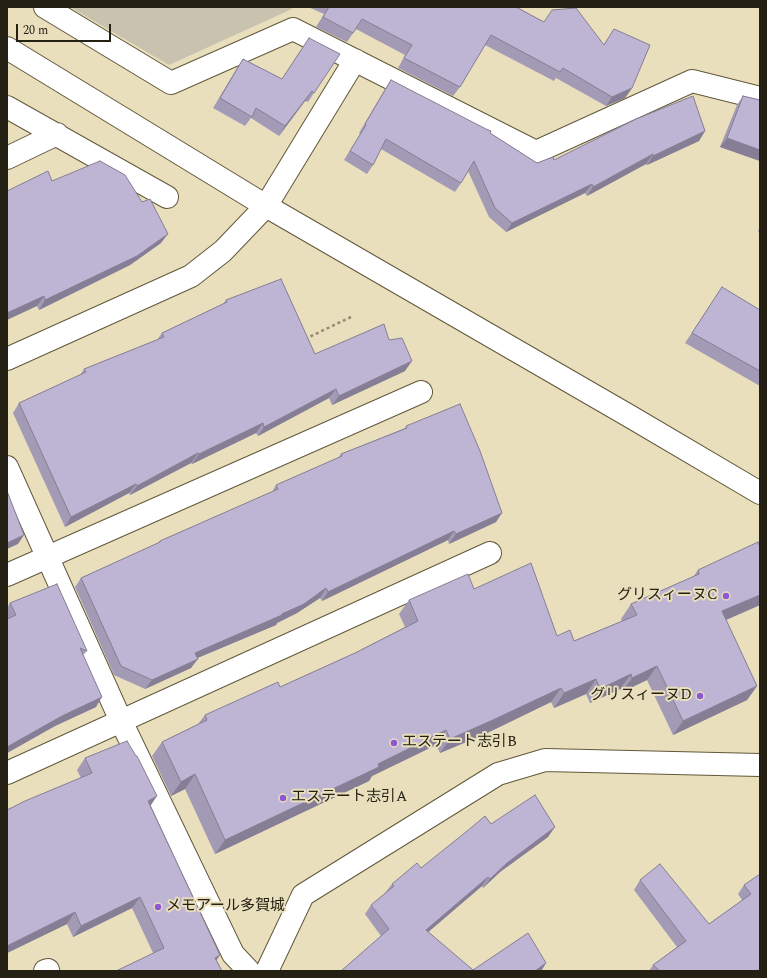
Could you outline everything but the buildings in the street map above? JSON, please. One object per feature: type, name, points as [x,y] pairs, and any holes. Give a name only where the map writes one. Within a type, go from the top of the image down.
[{"type":"street","points":[[45,7],[171,83],[293,28],[536,152],[692,80],[760,98]]},
{"type":"street","points":[[7,48],[266,206],[760,493]]},
{"type":"street","points":[[7,359],[191,276],[224,251],[266,206],[355,60]]},
{"type":"street","points":[[7,107],[167,197]]},
{"type":"street","points":[[7,158],[57,134]]},
{"type":"street","points":[[7,575],[47,556],[421,392]]},
{"type":"street","points":[[7,467],[121,721],[233,954],[249,971]]},
{"type":"street","points":[[7,773],[490,553]]},
{"type":"street","points":[[267,971],[303,896],[498,774],[545,760],[760,765]]},
{"type":"path","points":[[303,340],[353,316]]},
{"type":"shaded area","points":[[70,7],[292,7],[292,9],[169,65]]},
{"type":"place","name":"グリスィーヌC","points":[[726,596]]},
{"type":"place","name":"グリスィーヌD","points":[[700,696]]},
{"type":"place","name":"エステート志引B","points":[[394,743]]},
{"type":"place","name":"エステート志引A","points":[[283,798]]},
{"type":"place","name":"メモアール多賀城","points":[[158,907]]}]
